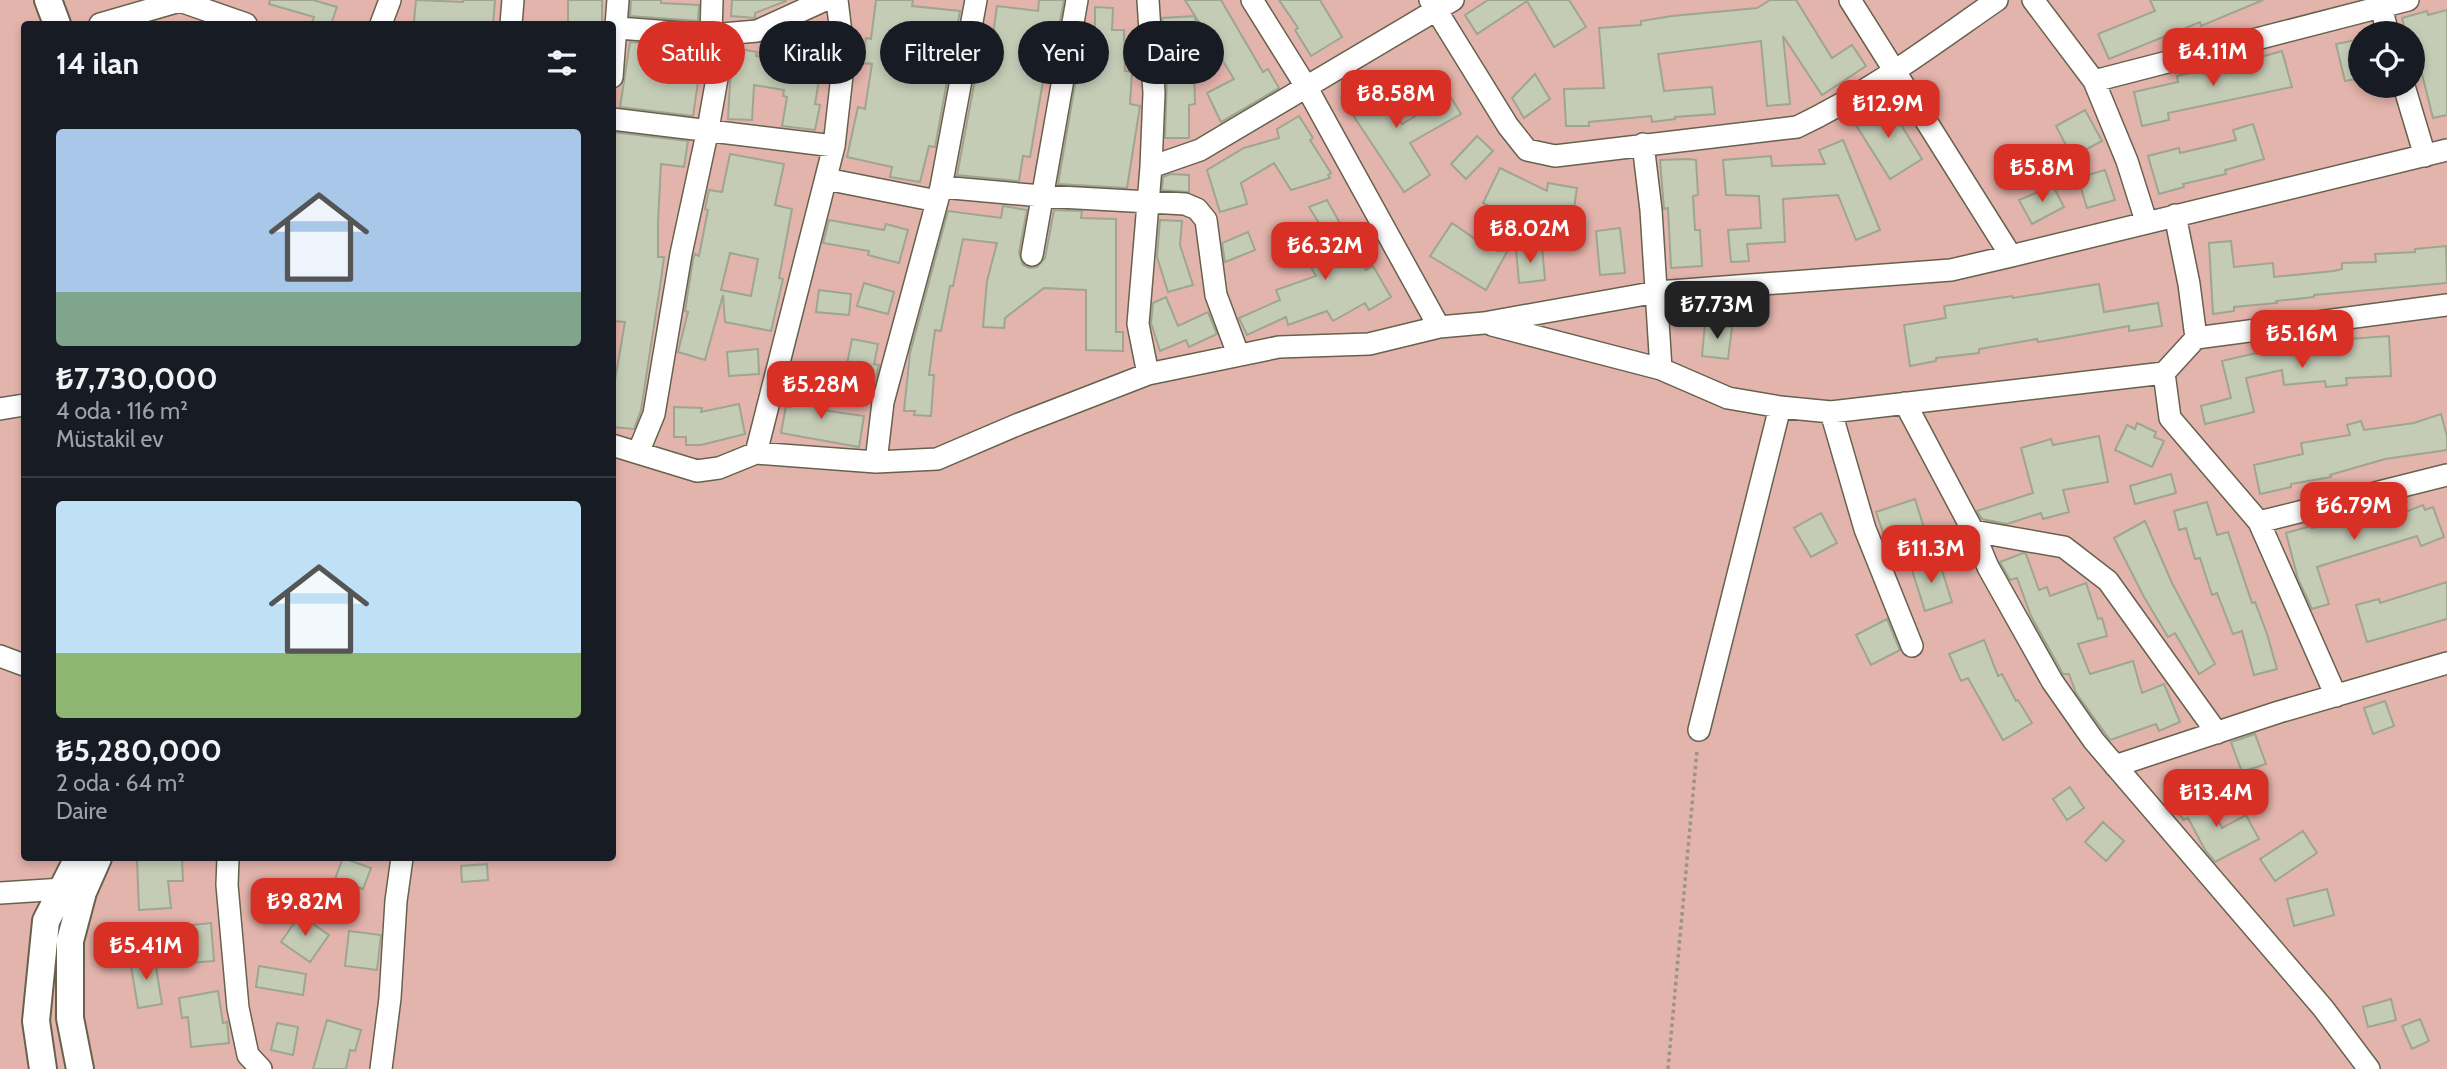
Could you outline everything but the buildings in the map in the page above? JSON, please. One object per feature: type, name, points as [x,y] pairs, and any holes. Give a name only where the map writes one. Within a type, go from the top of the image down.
[{"type":"main road","points":[[48,0],[56,21]]},
{"type":"main road","points":[[43,1069],[36,1021],[46,922],[77,861]]},
{"type":"main road","points":[[80,1069],[70,1018],[70,941],[83,892],[97,861]]},
{"type":"street","points":[[383,21],[390,0]]},
{"type":"street","points":[[511,21],[513,0]]},
{"type":"street","points":[[616,45],[618,0]]},
{"type":"street","points":[[711,21],[712,0]]},
{"type":"street","points":[[745,32],[757,31],[825,0]]},
{"type":"street","points":[[756,453],[834,146],[844,58],[837,0]]},
{"type":"street","points":[[876,462],[883,402],[939,194],[976,0]]},
{"type":"street","points":[[1032,255],[1077,0]]},
{"type":"street","points":[[1148,0],[1154,93],[1151,167],[1138,324],[1148,374]]},
{"type":"street","points":[[1252,0],[1307,88],[1439,327]]},
{"type":"street","points":[[1850,0],[2011,256]]},
{"type":"street","points":[[1151,167],[1200,150],[1307,88],[1440,4],[1508,126],[1527,150],[1555,156],[1797,127],[1827,113],[1894,72],[1997,0]]},
{"type":"street","points":[[2033,0],[2094,81],[2127,161],[2146,221]]},
{"type":"street","points":[[2094,81],[2380,4],[2408,0]]},
{"type":"street","points":[[111,21],[181,1],[238,21]]},
{"type":"street","points":[[2380,4],[2385,21]]},
{"type":"street","points":[[618,29],[637,30]]},
{"type":"street","points":[[638,453],[654,414],[681,254],[716,84]]},
{"type":"street","points":[[2408,98],[2425,156]]},
{"type":"street","points":[[616,119],[834,146]]},
{"type":"street","points":[[1643,144],[1651,209],[1661,369]]},
{"type":"street","points":[[616,446],[697,471],[719,468],[756,453],[876,462],[936,459],[1148,374],[1238,355],[1279,347],[1369,344],[1439,327],[1484,323],[1657,292],[1951,270],[2447,150]]},
{"type":"street","points":[[826,179],[939,194],[1042,196],[1146,204],[1185,204],[1197,209],[1206,220],[1216,295],[1238,355]]},
{"type":"street","points":[[2175,215],[2189,284],[2196,338]]},
{"type":"street","points":[[1484,323],[1661,369],[1728,398],[1831,412],[2164,373],[2196,338],[2447,305]]},
{"type":"street","points":[[2164,373],[2170,418],[2259,522],[2336,696]]},
{"type":"street","points":[[1905,403],[1973,531],[1988,567],[2052,681],[2094,741],[2323,1008],[2369,1069]]},
{"type":"street","points":[[0,409],[21,406]]},
{"type":"street","points":[[1699,730],[1780,407]]},
{"type":"street","points":[[1831,412],[1865,529],[1912,646]]},
{"type":"street","points":[[2259,522],[2447,475]]},
{"type":"street","points":[[1973,531],[2064,547],[2108,581],[2217,733]]},
{"type":"street","points":[[0,656],[21,664]]},
{"type":"street","points":[[2115,766],[2447,663]]},
{"type":"street","points":[[228,861],[227,885],[238,1008],[248,1055],[261,1069]]},
{"type":"street","points":[[381,1069],[402,861]]},
{"type":"street","points":[[0,893],[63,889]]},
{"type":"path","points":[[1668,1069],[1699,730]]},
{"type":"shaded area","points":[[0,0],[2447,0],[2447,1069],[0,1069]]}]
